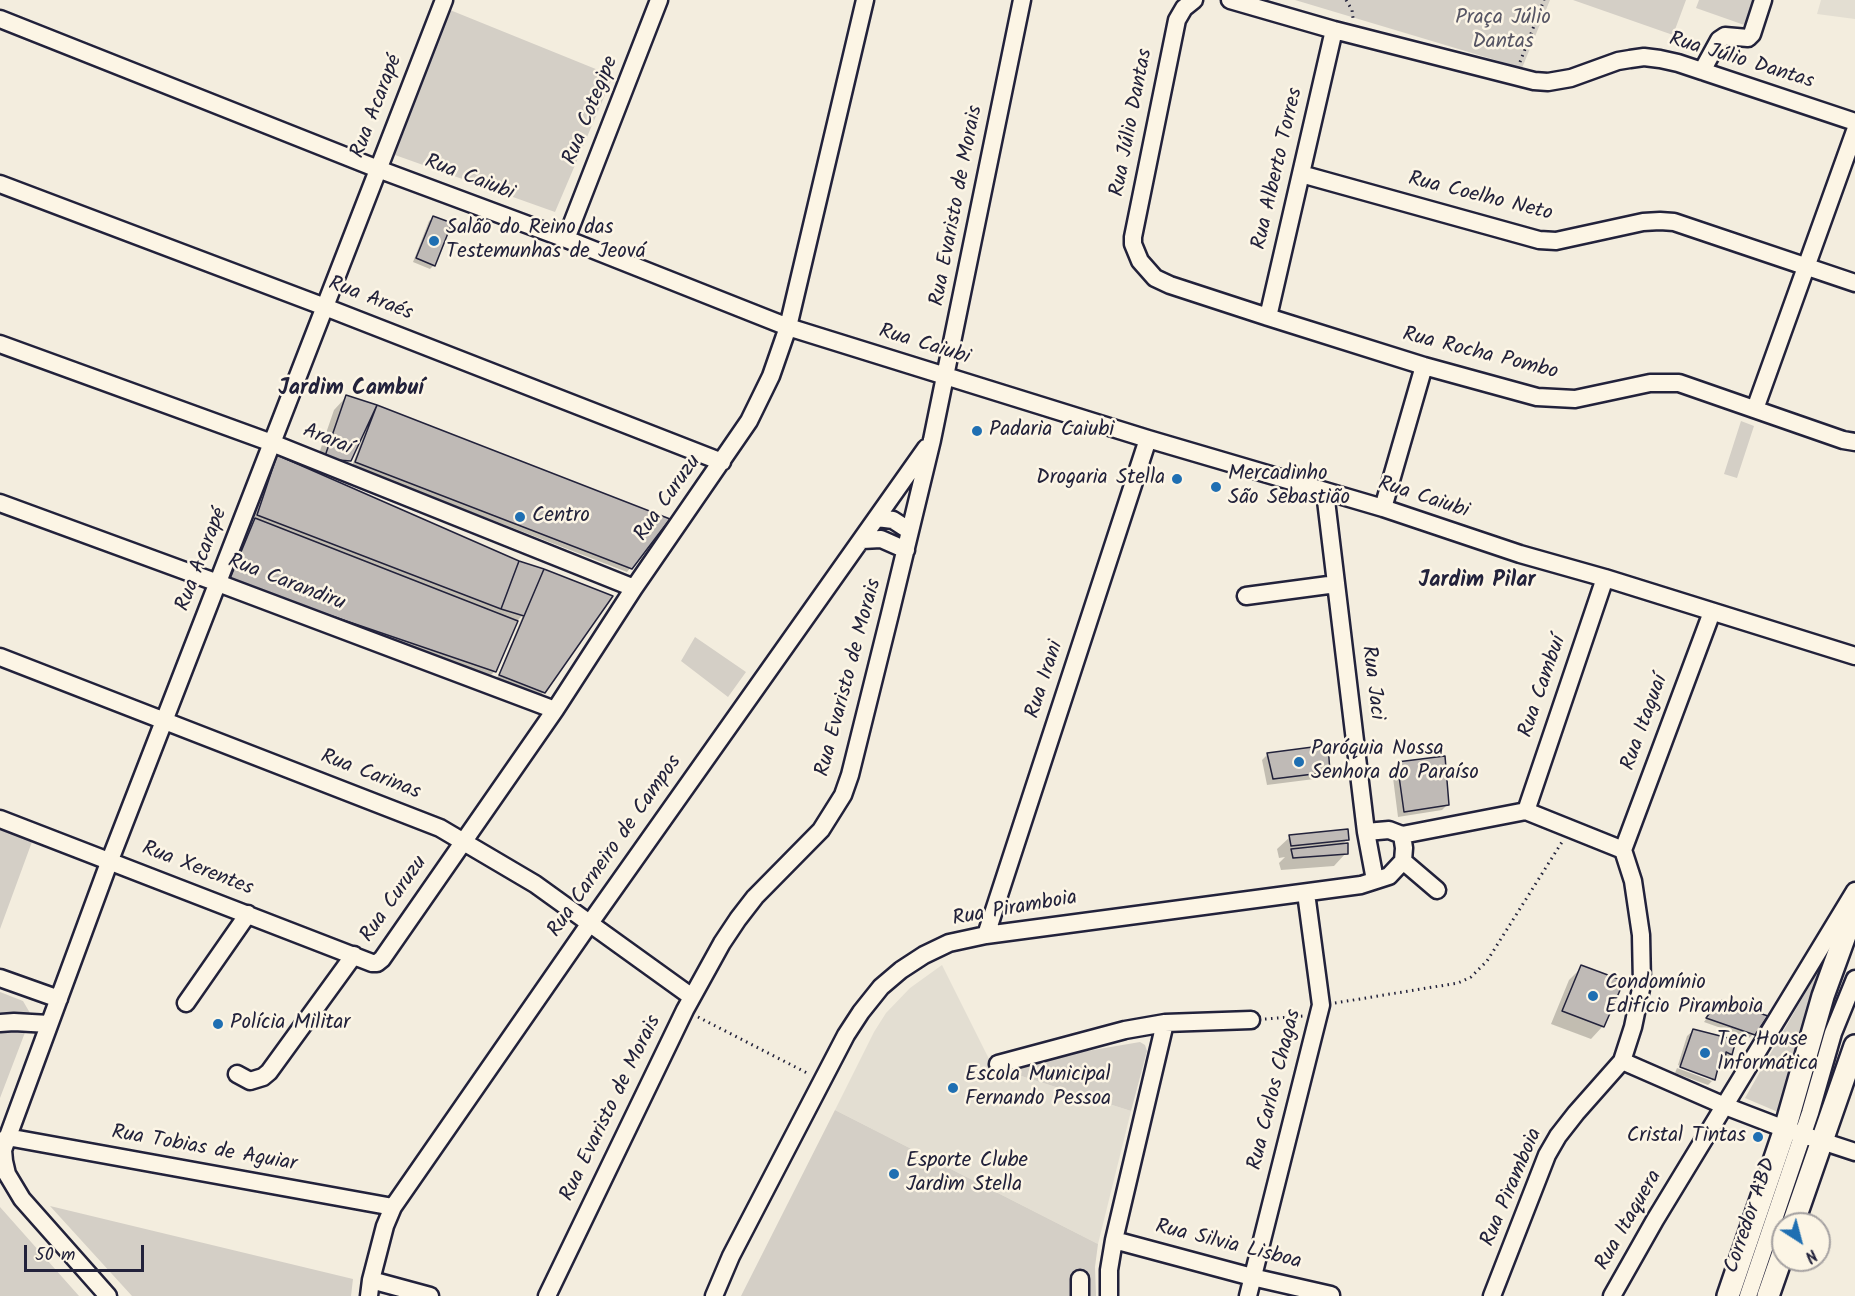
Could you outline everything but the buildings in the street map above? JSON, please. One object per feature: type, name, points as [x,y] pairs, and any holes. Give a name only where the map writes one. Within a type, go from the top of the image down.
[{"type":"main road","points":[[1794,1212],[1823,996],[1855,909]]},
{"type":"main road","points":[[1728,1296],[1803,1135],[1855,1046]]},
{"type":"main road","points":[[1768,1296],[1776,1272]]},
{"type":"street","name":"Rua Acarapé","points":[[108,1296],[22,1199],[7,1174],[3,1150],[110,861],[444,0]]},
{"type":"street","name":"Rua Cotegipe","points":[[566,239],[659,0]]},
{"type":"street","name":"Rua Curuzu","points":[[377,963],[555,710],[634,588],[749,421],[771,376],[788,327],[865,0]]},
{"type":"street","name":"Rua Evaristo de Morais","points":[[547,1296],[688,1004],[738,919],[755,897],[821,830],[843,795],[850,775],[932,440],[1022,0]]},
{"type":"street","name":"Rua Júlio Dantas","points":[[1140,261],[1133,244],[1133,237],[1174,32],[1179,13],[1194,0]]},
{"type":"street","name":"Rua Júlio Dantas","points":[[1230,0],[1334,30],[1534,81],[1560,81],[1618,61],[1644,57],[1678,63],[1855,122]]},
{"type":"street","points":[[1702,71],[1710,52],[1719,40],[1725,36],[1748,38],[1752,34],[1763,0]]},
{"type":"street","name":"Rua Caiubi","points":[[0,19],[378,169],[566,239],[788,327],[1148,439],[1383,508],[1521,554],[1855,656]]},
{"type":"street","name":"Rua Alberto Torres","points":[[1268,317],[1334,30]]},
{"type":"street","points":[[1755,409],[1855,131]]},
{"type":"street","name":"Rua Coelho Neto","points":[[1301,174],[1539,240],[1556,241],[1643,222],[1660,221],[1686,225],[1855,283]]},
{"type":"street","name":"Rua Araés","points":[[0,184],[325,307],[722,462]]},
{"type":"street","name":"Rua Rocha Pombo","points":[[1140,261],[1150,274],[1162,282],[1424,366],[1537,397],[1575,399],[1650,383],[1679,384],[1843,440],[1855,442]]},
{"type":"street","name":"Araraí","points":[[0,344],[272,443],[634,588]]},
{"type":"street","points":[[1383,508],[1424,366]]},
{"type":"street","name":"Rua Irani","points":[[986,935],[1148,439]]},
{"type":"street","name":"Rua Carneiro de Campos","points":[[370,1288],[385,1226],[393,1207],[590,923],[932,440]]},
{"type":"street","name":"Rua Jaci","points":[[1325,492],[1366,832],[1375,880]]},
{"type":"street","name":"Rua Carandiru","points":[[0,503],[555,710]]},
{"type":"street","points":[[877,518],[893,520],[910,531]]},
{"type":"street","points":[[862,540],[881,539],[906,550]]},
{"type":"street","name":"Rua Cambuí","points":[[1526,811],[1605,578]]},
{"type":"street","points":[[1246,596],[1336,584]]},
{"type":"street","name":"Rua Itaguaí","points":[[1623,850],[1712,612]]},
{"type":"street","name":"Rua Carinas","points":[[0,657],[440,828],[536,884],[590,923],[688,1004]]},
{"type":"street","points":[[1366,832],[1389,830],[1402,835],[1526,811],[1623,850]]},
{"type":"street","name":"Rua Xerentes","points":[[0,819],[377,963]]},
{"type":"street","points":[[1402,835],[1403,861],[1437,890]]},
{"type":"street","name":"Rua Piramboia","points":[[1492,1296],[1547,1155],[1576,1113],[1622,1061],[1633,1027],[1642,984],[1641,935],[1633,881],[1623,850]]},
{"type":"street","name":"Rua Piramboia","points":[[714,1296],[731,1256],[846,1035],[861,1012],[888,982],[901,970],[924,955],[949,944],[986,935],[1361,885],[1389,876],[1403,861]]},
{"type":"street","name":"Rua Itaquera","points":[[1612,1296],[1655,1220],[1855,891]]},
{"type":"street","name":"Rua Carlos Chagas","points":[[1248,1296],[1320,1010],[1306,893]]},
{"type":"street","points":[[186,1003],[248,914]]},
{"type":"street","points":[[237,1074],[250,1081],[264,1077],[269,1072],[354,955]]},
{"type":"street","points":[[0,978],[59,999]]},
{"type":"street","name":"Corredor ABD","points":[[1748,1296],[1803,1135],[1833,1033],[1855,979]]},
{"type":"street","points":[[998,1064],[1125,1030],[1166,1023],[1251,1020]]},
{"type":"street","points":[[0,1023],[49,1024]]},
{"type":"street","points":[[1109,1296],[1109,1270],[1114,1240],[1166,1023]]},
{"type":"street","points":[[1622,1061],[1725,1106],[1855,1152]]},
{"type":"street","name":"Rua Tobias de Aguiar","points":[[7,1137],[393,1207]]},
{"type":"street","name":"Rua Silvia Lisboa","points":[[1114,1240],[1252,1277],[1331,1295]]},
{"type":"street","points":[[1080,1279],[1080,1296]]},
{"type":"street","points":[[370,1288],[430,1296]]},
{"type":"path","points":[[1346,0],[1352,10],[1353,23]]},
{"type":"path","points":[[1251,1020],[1320,1010],[1458,983],[1471,977],[1487,961],[1570,829]]},
{"type":"path","points":[[688,1004],[822,1080]]},
{"type":"shaded area","points":[[1821,0],[1855,0],[1855,19],[1817,14]]},
{"type":"shaded area","name":"Escola Municipal Fernando Pessoa","points":[[942,965],[993,1067],[1131,1111],[1098,1244],[835,1110],[886,1013],[910,988]]},
{"type":"green space","name":"Praça Júlio Dantas","points":[[1295,0],[1550,0],[1522,68]]},
{"type":"green space","points":[[1573,0],[1686,0],[1673,35]]},
{"type":"green space","points":[[1699,0],[1758,0],[1750,27],[1696,8]]},
{"type":"green space","points":[[450,10],[613,76],[555,212],[395,155]]},
{"type":"green space","points":[[1741,421],[1754,426],[1737,478],[1724,474]]},
{"type":"green space","points":[[695,637],[746,672],[728,697],[681,661]]},
{"type":"green space","points":[[0,826],[33,839],[0,929]]},
{"type":"green space","points":[[1819,969],[1778,1112],[1745,1098]]},
{"type":"green space","points":[[0,992],[23,1001],[30,1013],[29,1022],[0,1098]]},
{"type":"green space","points":[[1140,1042],[1145,1045],[1147,1051],[1131,1111],[993,1067]]},
{"type":"green space","name":"Esporte Clube Jardim Stella","points":[[835,1110],[1098,1244],[1095,1267],[1096,1296],[741,1296]]},
{"type":"green space","points":[[50,1206],[353,1279],[351,1296],[132,1296]]},
{"type":"green space","points":[[0,1207],[79,1296],[0,1296]]},
{"type":"place","name":"Salão do Reino das Testemunhas de Jeová","points":[[434,241]]},
{"type":"place","name":"Padaria Caiubi","points":[[977,431]]},
{"type":"place","name":"Drogaria Stella","points":[[1177,479]]},
{"type":"place","name":"Mercadinho São Sebastião","points":[[1216,487]]},
{"type":"place","name":"Centro","points":[[520,517]]},
{"type":"place","name":"Paróquia Nossa Senhora do Paraíso","points":[[1299,762]]},
{"type":"place","name":"Condomínio Edifício Piramboia","points":[[1593,996]]},
{"type":"place","name":"Polícia Militar","points":[[218,1024]]},
{"type":"place","name":"Tec House Informática","points":[[1705,1053]]},
{"type":"place","name":"Escola Municipal Fernando Pessoa","points":[[953,1088]]},
{"type":"place","name":"Cristal Tintas","points":[[1758,1137]]},
{"type":"place","name":"Esporte Clube Jardim Stella","points":[[894,1174]]},
{"type":"district","name":"Jardim Cambuí","points":[[351,390]]},
{"type":"district","name":"Jardim Pilar","points":[[1477,582]]}]
